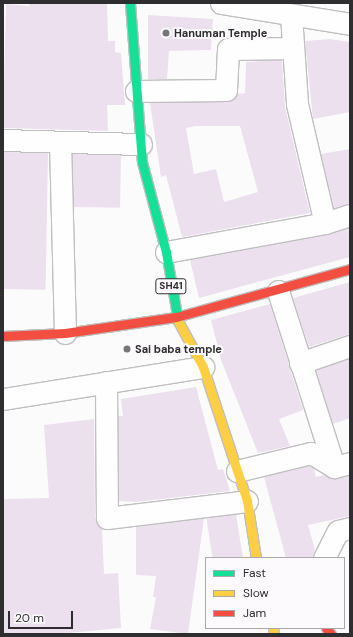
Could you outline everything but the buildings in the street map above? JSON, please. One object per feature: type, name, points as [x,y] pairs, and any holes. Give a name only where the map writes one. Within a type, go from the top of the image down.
[{"type":"main road","name":"SH41","points":[[130,3],[142,162],[166,252],[176,317],[202,367],[237,471],[246,501],[256,557]]},
{"type":"main road","points":[[3,336],[65,333],[176,317],[278,291],[350,268]]},
{"type":"street","points":[[224,3],[350,24]]},
{"type":"street","points":[[291,15],[292,48],[297,104],[325,224]]},
{"type":"street","points":[[136,91],[226,90],[228,49],[292,48]]},
{"type":"street","points":[[3,140],[141,144]]},
{"type":"street","points":[[60,142],[65,333]]},
{"type":"street","points":[[166,252],[325,224],[350,215]]},
{"type":"street","points":[[278,291],[300,363],[342,465]]},
{"type":"street","points":[[300,363],[350,346]]},
{"type":"street","points":[[3,399],[202,367]]},
{"type":"street","points":[[106,382],[107,518],[246,501]]},
{"type":"street","points":[[237,471],[311,453],[342,465]]},
{"type":"street","points":[[325,557],[338,531],[350,528]]},
{"type":"traffic: fast","points":[[130,3],[142,162],[166,252],[178,321]]},
{"type":"traffic: slow","points":[[178,321],[203,367],[247,501],[256,557]]},
{"type":"traffic: slow","points":[[273,629],[274,634]]},
{"type":"traffic: jam","points":[[3,336],[65,333],[176,317],[350,269]]},
{"type":"traffic: jam","points":[[327,629],[331,634]]},
{"type":"place","name":"Hanuman Temple","points":[[166,33]]},
{"type":"place","name":"Sai baba temple","points":[[127,349]]}]
